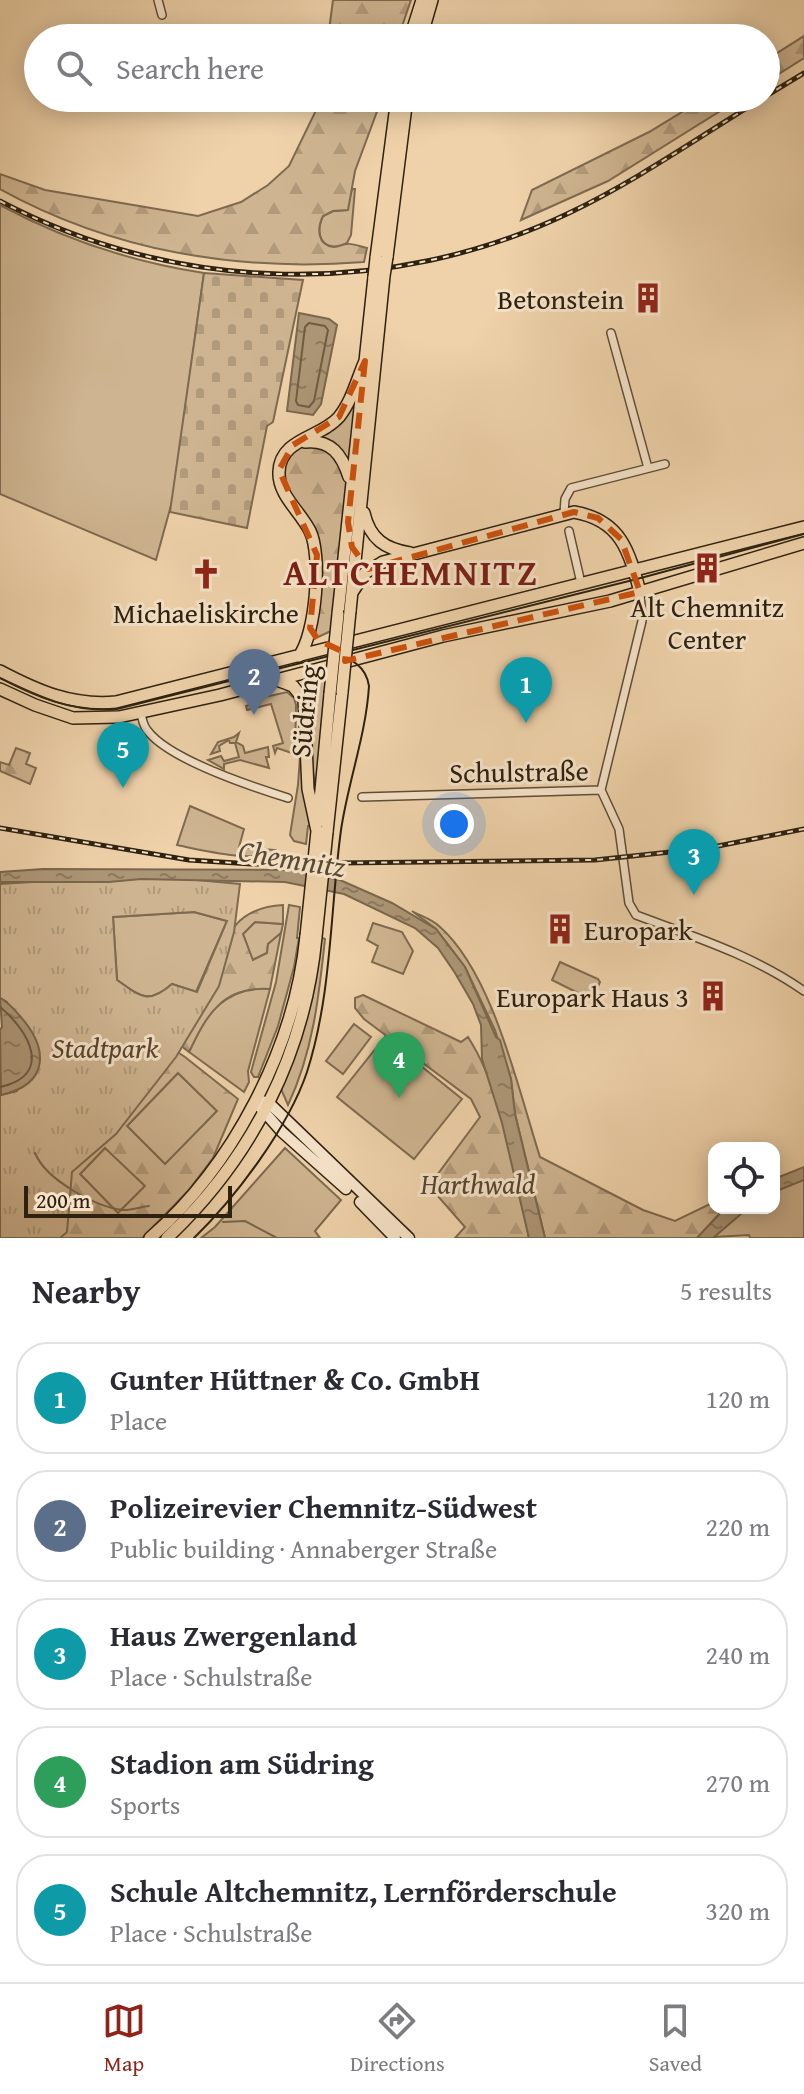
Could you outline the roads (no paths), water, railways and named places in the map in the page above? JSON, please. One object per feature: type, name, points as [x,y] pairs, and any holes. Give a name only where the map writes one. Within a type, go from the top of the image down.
[{"type":"main road","points":[[414,24],[422,0]]},
{"type":"main road","points":[[425,24],[432,0]]},
{"type":"main road","name":"Südring","points":[[382,258],[396,112]]},
{"type":"main road","name":"Südring","points":[[167,1238],[217,1185],[298,1030],[309,988],[311,937],[344,613],[351,483],[365,361],[405,112]]},
{"type":"main road","name":"Südring","points":[[344,613],[353,591],[357,555],[379,277]]},
{"type":"main road","points":[[299,656],[305,648],[310,628],[317,555],[310,532],[283,492],[279,475],[281,460],[301,439],[322,431],[339,417],[365,361]]},
{"type":"main road","points":[[293,445],[317,441],[333,448],[344,462],[351,483]]},
{"type":"main road","points":[[362,505],[367,526],[374,537],[389,548],[415,553]]},
{"type":"main road","points":[[353,591],[365,573],[383,562],[564,513],[598,518],[611,527],[627,550],[640,592]]},
{"type":"main road","points":[[348,522],[351,543],[357,555],[369,561],[383,562]]},
{"type":"main road","points":[[0,671],[59,698],[103,703],[156,693],[804,527]]},
{"type":"main road","points":[[0,689],[73,718],[107,719],[141,713],[430,639],[610,601],[804,543]]},
{"type":"main road","points":[[310,628],[318,640],[332,647]]},
{"type":"main road","points":[[277,680],[293,686],[304,700],[308,789],[322,832]]},
{"type":"main road","points":[[260,1104],[395,1238]]},
{"type":"main road","points":[[260,1104],[409,1238]]},
{"type":"main road","name":"Südring","points":[[150,1238],[207,1175],[260,1104]]},
{"type":"street","points":[[158,0],[162,15]]},
{"type":"street","points":[[611,333],[648,468]]},
{"type":"street","points":[[564,513],[565,499],[571,488],[665,464]]},
{"type":"street","points":[[569,531],[581,583]]},
{"type":"street","points":[[601,790],[642,621],[640,592]]},
{"type":"street","points":[[141,713],[149,733],[168,748],[243,783],[288,798]]},
{"type":"street","name":"Schulstraße","points":[[362,797],[601,790],[619,829],[629,903],[636,915],[776,973],[804,991]]},
{"type":"water","points":[[299,313],[329,319],[337,325],[321,404],[313,415],[287,411]]},
{"type":"water","points":[[43,869],[293,870],[340,880],[392,903],[436,929],[465,967],[500,1040],[545,1238],[529,1238],[502,1123],[482,1059],[481,1025],[473,1004],[438,948],[415,928],[344,894],[285,882],[141,879],[0,882],[0,872]]},
{"type":"water","points":[[0,998],[29,1027],[36,1040],[40,1063],[29,1082],[1,1095],[2,1027]]},
{"type":"water","points":[[804,1167],[804,1180],[780,1190],[780,1177]]},
{"type":"water","points":[[719,1214],[741,1214],[713,1238],[697,1238]]},
{"type":"waterway","points":[[35,1153],[50,1173],[86,1198],[123,1210],[149,1206]]},
{"type":"waterway","points":[[223,1222],[245,1221],[277,1238]]},
{"type":"tram line","points":[[0,678],[71,706],[117,709],[804,534]]},
{"type":"tram line","points":[[194,1238],[227,1203],[274,1138],[298,1094],[315,1043],[326,983],[341,830],[369,686],[365,673],[357,664],[333,656]]},
{"type":"railway","points":[[780,88],[804,73]]},
{"type":"railway","points":[[0,201],[68,232],[138,254],[210,268],[283,274],[357,272],[429,260],[500,241],[569,213],[643,173],[741,112]]},
{"type":"railway","points":[[0,828],[189,860],[252,864],[595,860],[708,848],[804,829]]},
{"type":"place","name":"Betonstein","points":[[648,298]]},
{"type":"place","name":"Alt Chemnitz Center","points":[[707,568]]},
{"type":"place","name":"Michaeliskirche","points":[[206,574]]},
{"type":"place","name":"Polizeirevier Chemnitz-Südwest","points":[[254,715]]},
{"type":"place","name":"Gunter Hüttner & Co. GmbH","points":[[526,723]]},
{"type":"place","name":"Schule Altchemnitz, Lernförderschule","points":[[123,788]]},
{"type":"place","name":"Haus Zwergenland","points":[[694,895]]},
{"type":"place","name":"Europark","points":[[560,929]]},
{"type":"place","name":"Europark Haus 3","points":[[713,996]]},
{"type":"place","name":"Stadion am Südring","points":[[399,1098]]},
{"type":"district","name":"ALTCHEMNITZ","points":[[411,571]]},
{"type":"water label","name":"Chemnitz","points":[[292,858]]},
{"type":"park label","name":"Stadtpark","points":[[105,1047]]},
{"type":"park label","name":"Harthwald","points":[[478,1183]]}]
